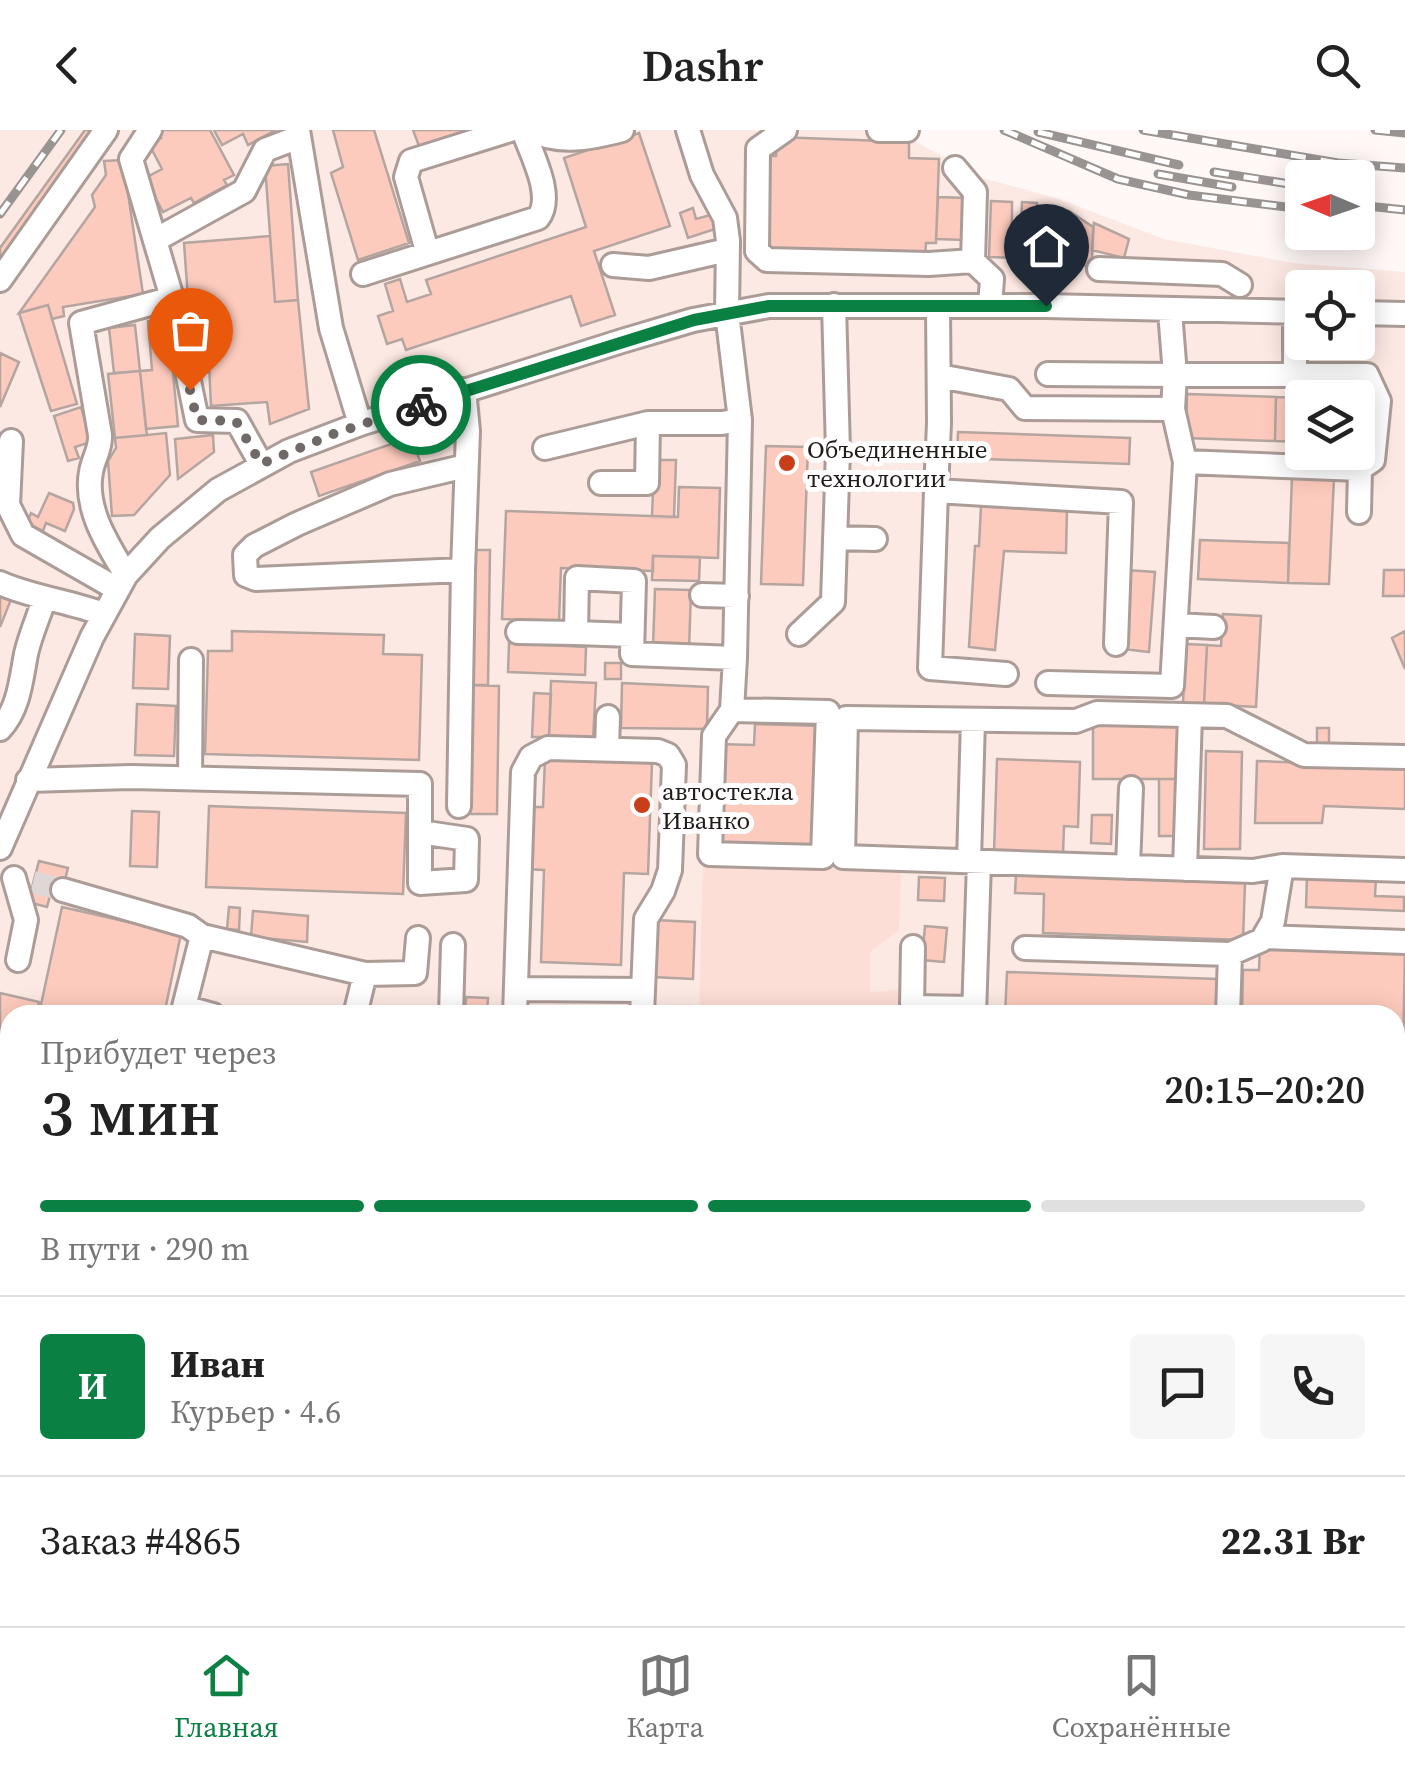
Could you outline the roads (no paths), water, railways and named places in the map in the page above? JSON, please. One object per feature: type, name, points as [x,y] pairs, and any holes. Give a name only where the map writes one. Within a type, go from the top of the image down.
[{"type":"street","points":[[0,280],[106,130]]},
{"type":"street","points":[[150,130],[132,159],[172,298],[197,420],[236,421],[261,464]]},
{"type":"street","points":[[427,251],[406,177],[411,161],[510,130]]},
{"type":"street","points":[[364,274],[538,218],[543,211],[544,190],[526,130]]},
{"type":"street","points":[[526,130],[556,139],[594,138],[622,130]]},
{"type":"street","points":[[688,130],[702,175],[726,218],[727,314],[740,420],[732,710],[714,736],[710,854],[823,856],[828,712],[732,710]]},
{"type":"street","points":[[785,130],[758,149],[756,251],[767,260],[929,264],[973,261],[992,279],[990,306]]},
{"type":"street","points":[[879,130],[906,130]]},
{"type":"street","points":[[157,239],[244,191],[266,150],[298,134],[332,328],[360,424]]},
{"type":"street","points":[[955,168],[974,192],[973,261]]},
{"type":"street","points":[[612,265],[649,268],[728,250]]},
{"type":"street","points":[[1100,269],[1222,274],[1240,280],[1241,311]]},
{"type":"street","points":[[122,582],[90,498],[100,434],[81,323],[172,298]]},
{"type":"street","points":[[799,634],[832,602],[838,450],[834,305]]},
{"type":"street","points":[[1,841],[122,582],[194,510],[261,464],[360,424],[464,390],[676,326],[769,306],[1285,312]]},
{"type":"street","points":[[938,306],[930,668],[1006,674]]},
{"type":"street","points":[[1048,683],[1172,686],[1184,462],[1173,409],[1170,311]]},
{"type":"street","points":[[1375,313],[1405,314]]},
{"type":"street","points":[[1295,375],[1296,360]]},
{"type":"street","points":[[1048,374],[1366,374],[1369,380]]},
{"type":"street","points":[[939,376],[1009,389],[1025,408],[1173,409]]},
{"type":"street","points":[[458,806],[466,466],[464,390]]},
{"type":"street","points":[[1375,393],[1379,401],[1375,440]]},
{"type":"street","points":[[546,448],[648,423],[722,424],[740,420]]},
{"type":"street","points":[[601,484],[647,483],[648,423]]},
{"type":"street","points":[[12,441],[8,505],[23,535],[122,582]]},
{"type":"street","points":[[1184,462],[1285,466]]},
{"type":"street","points":[[463,570],[256,579],[246,575],[246,555],[254,546],[350,500],[390,484],[466,466]]},
{"type":"street","points":[[1359,512],[1360,470]]},
{"type":"street","points":[[936,491],[1121,502],[1116,644]]},
{"type":"street","points":[[835,538],[874,539]]},
{"type":"street","points":[[576,633],[577,578],[634,580],[632,654],[735,658]]},
{"type":"street","points":[[0,583],[44,600],[104,614]]},
{"type":"street","points":[[702,595],[737,596]]},
{"type":"street","points":[[0,729],[7,722],[21,688],[27,651],[44,600]]},
{"type":"street","points":[[1176,625],[1214,627]]},
{"type":"street","points":[[518,632],[632,635]]},
{"type":"street","points":[[190,778],[191,660]]},
{"type":"street","points":[[1405,757],[1304,755],[1227,716],[1096,713],[1076,721],[846,718],[844,857],[1253,871],[1282,866],[1405,870]]},
{"type":"street","points":[[607,749],[608,716]]},
{"type":"street","points":[[1186,868],[1190,716]]},
{"type":"street","points":[[973,720],[974,1005]]},
{"type":"street","points":[[515,1005],[523,772],[531,757],[548,748],[658,750],[668,755],[674,765],[670,870],[646,919],[642,1005]]},
{"type":"street","points":[[28,780],[190,778],[420,784],[420,832]]},
{"type":"street","points":[[1128,867],[1131,788]]},
{"type":"street","points":[[1264,937],[1273,921],[1282,866]]},
{"type":"street","points":[[16,875],[26,920],[18,960]]},
{"type":"street","points":[[63,890],[188,926],[202,936],[366,974],[415,973],[418,938]]},
{"type":"street","points":[[185,1005],[202,936]]},
{"type":"street","points":[[1025,948],[1230,954],[1264,937],[1405,942]]},
{"type":"street","points":[[451,1005],[453,945]]},
{"type":"street","points":[[911,1005],[914,947]]},
{"type":"street","points":[[1228,1005],[1230,954]]},
{"type":"street","points":[[358,1005],[366,974]]},
{"type":"street","points":[[516,989],[643,990]]},
{"type":"tunnel","points":[[33,882],[63,890]]},
{"type":"railway","points":[[0,214],[61,130]]},
{"type":"railway","points":[[1004,130],[1118,179],[1189,195],[1285,207]]},
{"type":"railway","points":[[1143,130],[1338,163],[1405,168]]},
{"type":"railway","points":[[1375,130],[1405,133]]},
{"type":"railway","points":[[1038,132],[1179,165]]},
{"type":"railway","points":[[1214,172],[1285,183]]},
{"type":"railway","points":[[1158,174],[1232,187]]},
{"type":"railway","points":[[1375,207],[1405,210]]},
{"type":"place","name":"Объединенные технологии","points":[[787,463]]},
{"type":"place","name":"автостекла Иванко","points":[[642,805]]}]
